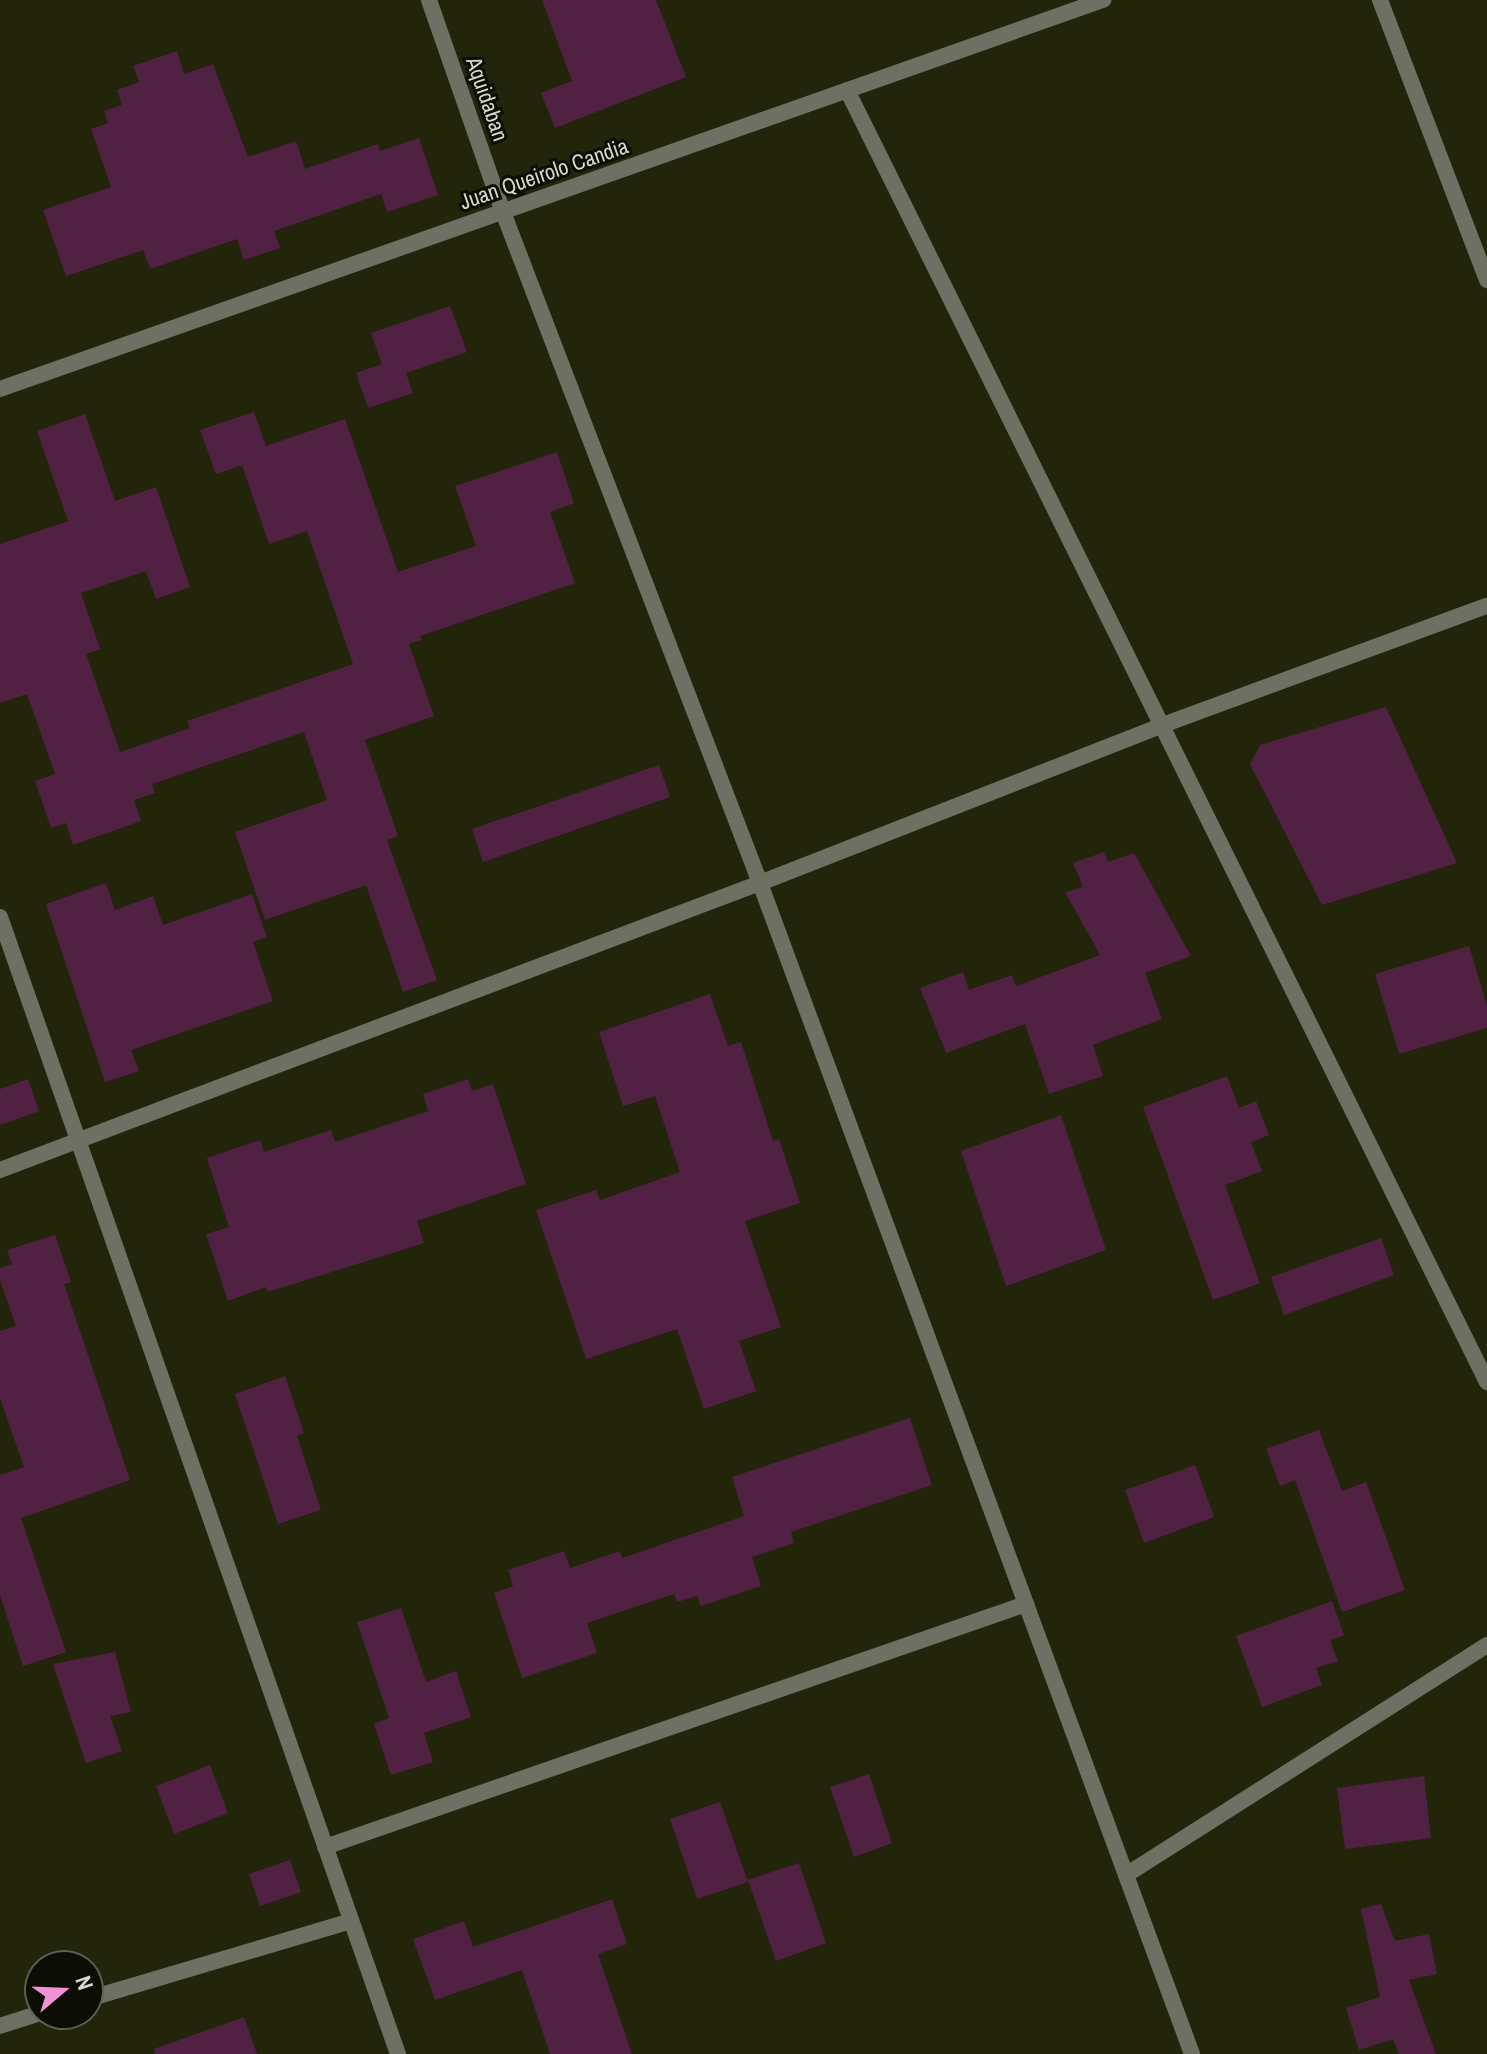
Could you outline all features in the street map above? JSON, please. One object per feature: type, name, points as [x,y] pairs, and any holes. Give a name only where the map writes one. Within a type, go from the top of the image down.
[{"type":"street","name":"Aquidaban","points":[[429,0],[503,212],[760,883],[1192,2054]]},
{"type":"street","name":"Juan Queirolo Candia","points":[[0,389],[1103,0]]},
{"type":"street","points":[[1380,0],[1487,280]]},
{"type":"street","points":[[847,90],[1487,1382]]},
{"type":"street","points":[[0,1170],[760,883],[1160,726],[1487,606]]},
{"type":"street","points":[[0,917],[398,2054]]},
{"type":"street","points":[[325,1847],[1026,1604]]},
{"type":"street","points":[[1126,1875],[1487,1645]]},
{"type":"street","points":[[104,1994],[351,1921]]},
{"type":"street","points":[[0,2026],[24,2018]]},
{"type":"building","points":[[542,0],[656,0],[686,77],[555,128],[541,93],[572,81]]},
{"type":"building","points":[[177,51],[184,74],[213,64],[248,157],[296,141],[305,169],[378,144],[380,151],[419,138],[438,195],[387,212],[381,194],[274,231],[280,248],[244,260],[237,239],[150,269],[143,250],[66,276],[43,210],[111,187],[91,129],[108,123],[104,111],[122,105],[117,90],[139,82],[133,66]]},
{"type":"building","points":[[450,306],[467,352],[406,373],[413,393],[368,408],[356,373],[382,364],[371,333]]},
{"type":"building","points":[[254,412],[266,446],[345,419],[398,572],[476,546],[455,486],[557,452],[574,503],[550,512],[575,583],[420,636],[422,640],[409,644],[434,716],[365,740],[398,836],[387,840],[437,980],[403,992],[366,885],[265,920],[235,832],[327,800],[304,732],[152,784],[155,793],[134,800],[141,821],[73,845],[66,823],[51,828],[35,781],[55,774],[27,694],[0,703],[0,544],[68,521],[37,431],[85,414],[115,501],[156,487],[190,587],[156,599],[146,571],[81,593],[100,649],[86,654],[120,752],[190,728],[187,721],[353,664],[307,531],[269,544],[242,465],[216,474],[200,430]]},
{"type":"building","points":[[1386,707],[1457,863],[1322,905],[1250,764],[1260,745]]},
{"type":"building","points":[[659,765],[670,797],[483,862],[472,829]]},
{"type":"building","points":[[1104,852],[1108,862],[1134,853],[1191,956],[1145,973],[1162,1019],[1093,1045],[1103,1076],[1049,1094],[1025,1024],[946,1053],[920,988],[963,972],[969,990],[1012,975],[1016,986],[1100,955],[1065,892],[1083,887],[1073,863]]},
{"type":"building","points":[[106,883],[115,910],[153,896],[163,925],[252,894],[267,937],[253,942],[273,1001],[131,1050],[139,1071],[105,1082],[46,904]]},
{"type":"building","points":[[1469,946],[1487,1006],[1487,1028],[1399,1054],[1375,974]]},
{"type":"building","points":[[710,994],[728,1046],[741,1042],[773,1141],[779,1139],[800,1203],[745,1221],[781,1327],[739,1341],[756,1391],[704,1409],[677,1329],[586,1359],[536,1210],[596,1190],[600,1200],[680,1172],[655,1096],[623,1106],[599,1032]]},
{"type":"building","points":[[1227,1076],[1239,1108],[1256,1101],[1269,1135],[1251,1142],[1262,1171],[1225,1185],[1260,1283],[1213,1300],[1143,1107]]},
{"type":"building","points":[[28,1079],[39,1111],[0,1125],[0,1089]]},
{"type":"building","points":[[468,1079],[472,1091],[493,1084],[526,1184],[417,1221],[424,1243],[268,1292],[266,1287],[228,1301],[206,1234],[229,1227],[207,1158],[260,1140],[264,1152],[331,1130],[335,1142],[428,1111],[423,1094]]},
{"type":"building","points":[[1061,1115],[1106,1250],[1006,1286],[961,1151]]},
{"type":"building","points":[[55,1235],[71,1282],[64,1284],[130,1480],[21,1518],[66,1652],[23,1666],[0,1595],[0,1475],[24,1467],[0,1398],[0,1331],[16,1326],[0,1280],[0,1268],[12,1264],[7,1250]]},
{"type":"building","points":[[1381,1238],[1394,1275],[1284,1315],[1271,1277]]},
{"type":"building","points":[[285,1376],[304,1433],[297,1436],[321,1510],[278,1524],[235,1394]]},
{"type":"building","points":[[910,1418],[932,1485],[791,1532],[794,1543],[752,1557],[761,1586],[701,1606],[697,1596],[677,1602],[674,1594],[587,1623],[597,1653],[522,1678],[494,1593],[513,1586],[508,1570],[564,1551],[570,1568],[620,1551],[622,1558],[744,1516],[732,1477]]},
{"type":"building","points":[[1319,1430],[1342,1491],[1366,1482],[1405,1590],[1342,1612],[1295,1480],[1280,1486],[1266,1449]]},
{"type":"building","points":[[1195,1465],[1214,1517],[1144,1543],[1125,1490]]},
{"type":"building","points":[[1332,1601],[1344,1635],[1330,1641],[1338,1661],[1316,1668],[1322,1685],[1262,1707],[1236,1636]]},
{"type":"building","points":[[401,1608],[426,1682],[456,1671],[471,1717],[424,1733],[433,1762],[391,1775],[374,1724],[389,1718],[357,1622]]},
{"type":"building","points":[[115,1652],[131,1712],[110,1716],[122,1751],[86,1763],[53,1664]]},
{"type":"building","points":[[210,1765],[228,1813],[174,1834],[156,1786]]},
{"type":"building","points":[[869,1774],[892,1843],[854,1857],[830,1787]]},
{"type":"building","points":[[1424,1776],[1431,1838],[1345,1849],[1337,1788]]},
{"type":"building","points":[[720,1802],[748,1882],[697,1899],[670,1819]]},
{"type":"building","points":[[290,1860],[301,1892],[260,1906],[249,1874]]},
{"type":"building","points":[[799,1863],[826,1943],[776,1961],[748,1880]]},
{"type":"building","points":[[612,1899],[627,1944],[598,1954],[632,2054],[550,2054],[522,1970],[435,2000],[413,1939],[464,1921],[473,1947]]},
{"type":"building","points":[[1381,1904],[1395,1941],[1429,1934],[1437,1974],[1409,1980],[1436,2054],[1399,2054],[1393,2039],[1359,2050],[1346,2008],[1380,1997],[1361,1909]]},
{"type":"building","points":[[244,2017],[257,2054],[155,2054],[154,2049]]}]
